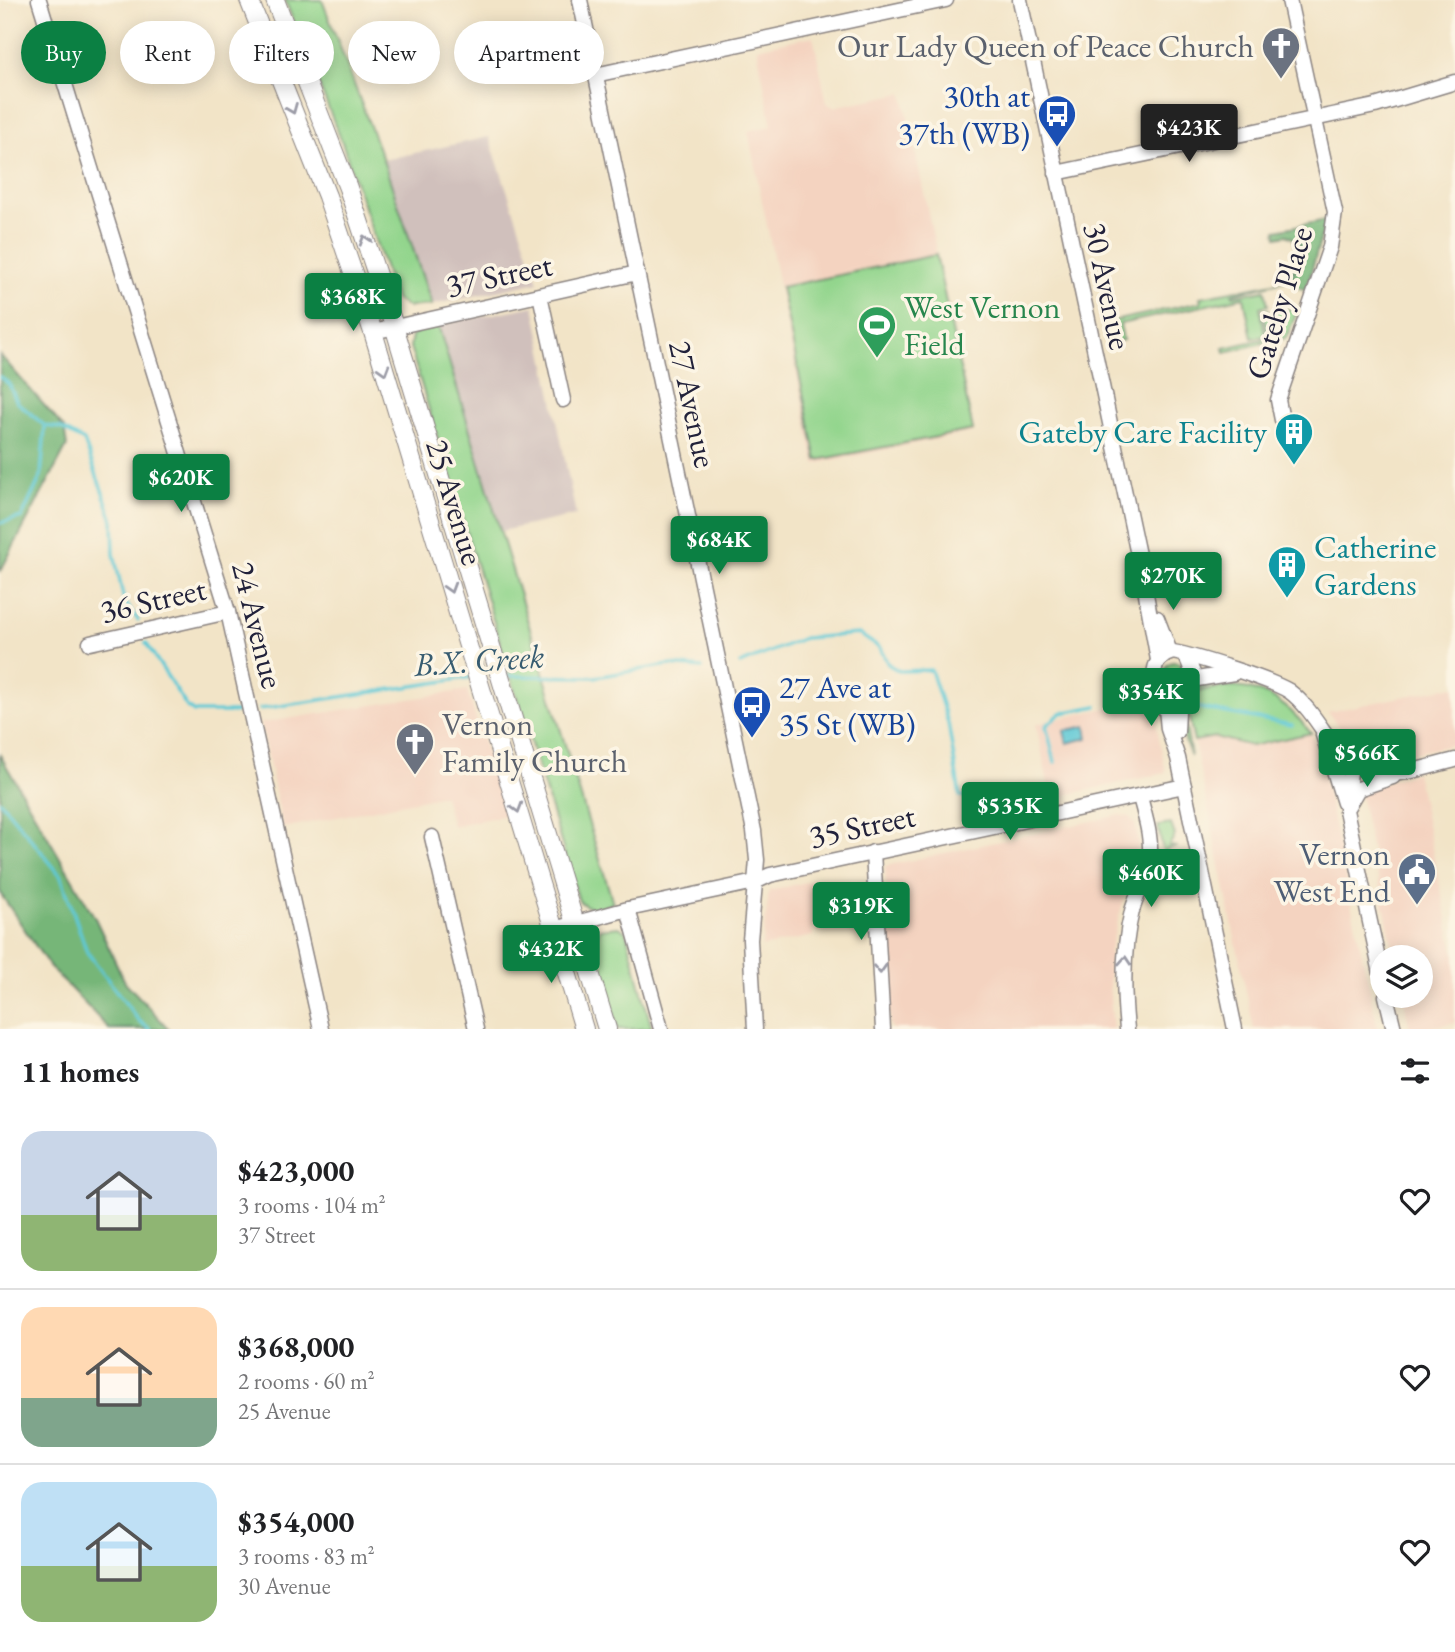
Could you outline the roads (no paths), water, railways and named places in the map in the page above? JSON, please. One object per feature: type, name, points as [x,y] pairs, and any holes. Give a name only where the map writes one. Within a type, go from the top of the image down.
[{"type":"main road","name":"25 Avenue","points":[[249,0],[327,196],[373,332],[584,1029]]},
{"type":"main road","name":"25 Avenue","points":[[275,0],[348,188],[394,326],[607,1029]]},
{"type":"street","name":"24 Avenue","points":[[39,0],[228,612],[321,1029]]},
{"type":"street","name":"27 Avenue","points":[[580,0],[584,21]]},
{"type":"street","points":[[604,73],[946,0]]},
{"type":"street","name":"30 Avenue","points":[[1020,0],[1144,583],[1164,656]]},
{"type":"street","name":"Gateby Place","points":[[1282,420],[1278,400],[1330,247],[1335,212],[1289,0]]},
{"type":"street","points":[[1056,173],[1315,120],[1409,97],[1455,82]]},
{"type":"street","name":"27 Avenue","points":[[597,84],[754,831],[755,882],[750,940],[755,1029]]},
{"type":"street","name":"37 Street","points":[[373,332],[637,273]]},
{"type":"street","points":[[540,295],[564,400]]},
{"type":"street","name":"36 Street","points":[[90,643],[228,612]]},
{"type":"street","points":[[1171,689],[1154,674],[1164,656],[1185,656],[1273,683],[1290,692],[1339,753],[1351,762],[1378,774],[1395,776]]},
{"type":"street","points":[[1185,656],[1191,664],[1191,680]]},
{"type":"street","points":[[1171,689],[1191,680],[1239,673]]},
{"type":"street","points":[[1171,689],[1168,729],[1178,758],[1235,1029]]},
{"type":"street","points":[[1321,728],[1346,810],[1375,945]]},
{"type":"street","points":[[1346,810],[1358,789],[1455,760]]},
{"type":"street","points":[[1346,810],[1351,762]]},
{"type":"street","name":"35 Street","points":[[554,929],[628,909],[755,882],[770,875],[1184,786]]},
{"type":"street","points":[[1127,1029],[1123,994],[1125,954],[1131,913],[1149,860],[1150,840],[1140,797]]},
{"type":"street","points":[[432,836],[476,1029]]},
{"type":"street","points":[[873,852],[883,1029]]},
{"type":"street","points":[[628,909],[661,1029]]},
{"type":"street","points":[[1389,1008],[1394,1029]]},
{"type":"water","points":[[1086,726],[1088,738],[1067,743],[1064,731]]},
{"type":"waterway","points":[[0,377],[9,384],[17,402],[45,426]]},
{"type":"waterway","name":"B.X. Creek","points":[[45,426],[60,428],[84,441],[113,520],[114,554],[124,601],[138,620]]},
{"type":"waterway","points":[[0,523],[22,517],[41,476],[45,426]]},
{"type":"waterway","name":"B.X. Creek","points":[[740,664],[804,638],[859,634],[880,648],[888,664],[899,671],[931,670],[948,723],[960,796],[991,797],[1021,788]]},
{"type":"waterway","name":"B.X. Creek","points":[[146,643],[187,707],[194,712],[237,712]]},
{"type":"waterway","name":"B.X. Creek","points":[[506,676],[595,677],[669,665],[702,668]]},
{"type":"waterway","name":"B.X. Creek","points":[[260,709],[473,677]]},
{"type":"waterway","name":"B.X. Creek","points":[[1055,762],[1046,726],[1061,713],[1097,706]]},
{"type":"waterway","name":"B.X. Creek","points":[[1189,706],[1292,725]]},
{"type":"waterway","points":[[0,801],[61,876],[87,952],[139,1021],[150,1029]]},
{"type":"place","name":"Our Lady Queen of Peace Church","points":[[1281,80]]},
{"type":"place","name":"30th at 37th (WB)","points":[[1057,148]]},
{"type":"place","name":"West Vernon Field","points":[[877,359]]},
{"type":"place","name":"Gateby Care Facility","points":[[1294,466]]},
{"type":"place","name":"Catherine Gardens","points":[[1287,599]]},
{"type":"place","name":"27 Ave at 35 St (WB)","points":[[752,739]]},
{"type":"place","name":"Vernon Family Church","points":[[415,776]]},
{"type":"place","name":"Vernon West End","points":[[1417,906]]}]
